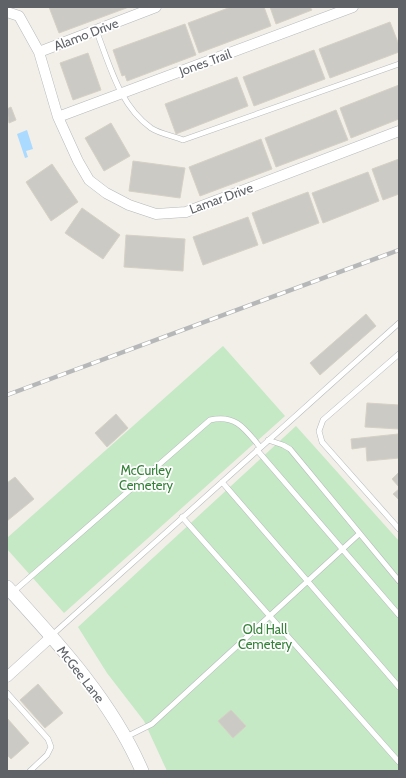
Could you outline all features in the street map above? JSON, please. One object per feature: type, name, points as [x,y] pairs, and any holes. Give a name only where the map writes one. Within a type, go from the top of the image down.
[{"type":"street","name":"Alamo Drive","points":[[39,52],[156,7]]},
{"type":"street","name":"Jones Trail","points":[[58,116],[353,7]]},
{"type":"street","name":"Lamar Drive","points":[[7,12],[19,16],[39,52],[58,116],[78,161],[89,180],[106,193],[130,205],[156,214],[186,212],[399,131]]},
{"type":"street","name":"McGee Lane","points":[[9,590],[51,636],[87,680],[108,709],[125,737],[142,771]]},
{"type":"street","points":[[7,677],[51,636]]},
{"type":"lane","points":[[96,30],[121,93],[131,110],[152,129],[183,140],[399,64]]},
{"type":"lane","points":[[51,636],[399,323]]},
{"type":"lane","points":[[399,354],[323,420],[319,431],[322,442],[399,529]]},
{"type":"lane","points":[[9,590],[210,420],[222,418],[232,420],[248,433],[259,449],[342,550],[399,615]]},
{"type":"lane","points":[[268,440],[290,449],[399,581]]},
{"type":"lane","points":[[222,482],[399,687]]},
{"type":"lane","points":[[182,517],[399,762]]},
{"type":"lane","points":[[125,737],[152,724],[360,534]]},
{"type":"lane","points":[[7,693],[48,738],[51,748],[47,755],[30,771]]},
{"type":"green space","name":"McCurley Cemetery","points":[[223,346],[285,416],[64,613],[7,549],[7,538]]},
{"type":"green space","name":"Old Hall Cemetery","points":[[296,426],[399,541],[399,771],[167,771],[144,721],[107,673],[78,627]]},
{"type":"water","points":[[27,130],[33,149],[26,151],[28,157],[25,158],[17,134]]},
{"type":"building","points":[[49,7],[129,7],[59,33]]},
{"type":"building","points":[[231,7],[264,7],[271,26],[199,53],[188,23]]},
{"type":"building","points":[[270,7],[310,7],[312,10],[276,24]]},
{"type":"building","points":[[390,22],[399,45],[399,52],[330,78],[319,49]]},
{"type":"building","points":[[185,24],[196,55],[127,81],[125,75],[122,76],[113,50]]},
{"type":"building","points":[[314,50],[325,79],[254,106],[243,77]]},
{"type":"building","points":[[88,53],[101,90],[73,100],[60,63]]},
{"type":"building","points":[[237,77],[248,106],[176,134],[165,104]]},
{"type":"building","points":[[399,85],[399,119],[351,138],[340,108]]},
{"type":"building","points":[[11,107],[16,120],[9,123],[7,109]]},
{"type":"building","points":[[336,110],[348,140],[276,167],[265,138]]},
{"type":"building","points":[[111,123],[130,156],[104,171],[85,138]]},
{"type":"building","points":[[261,139],[272,169],[200,196],[189,167]]},
{"type":"building","points":[[399,159],[399,194],[383,200],[372,169]]},
{"type":"building","points":[[133,161],[185,168],[180,198],[129,191]]},
{"type":"building","points":[[52,164],[78,202],[51,221],[26,182]]},
{"type":"building","points":[[368,172],[379,201],[323,223],[312,193]]},
{"type":"building","points":[[308,192],[319,223],[263,244],[252,213]]},
{"type":"building","points":[[82,208],[120,235],[103,259],[65,233]]},
{"type":"building","points":[[248,217],[258,245],[203,265],[193,237]]},
{"type":"building","points":[[126,235],[185,239],[183,271],[124,267]]},
{"type":"building","points":[[366,314],[376,326],[320,375],[310,363]]},
{"type":"building","points":[[367,403],[399,405],[399,429],[365,427]]},
{"type":"building","points":[[116,414],[128,428],[107,447],[95,433]]},
{"type":"building","points":[[398,434],[399,458],[367,461],[366,447],[352,449],[351,439]]},
{"type":"building","points":[[399,472],[399,487],[392,479]]},
{"type":"building","points":[[15,477],[34,499],[7,521],[7,483]]},
{"type":"building","points":[[399,489],[399,500],[393,494]]},
{"type":"building","points":[[38,684],[63,713],[45,728],[20,700]]},
{"type":"building","points":[[231,710],[246,726],[233,738],[218,721]]},
{"type":"building","points":[[7,718],[29,743],[11,759],[7,755]]},
{"type":"railway","points":[[7,395],[399,250]]}]
